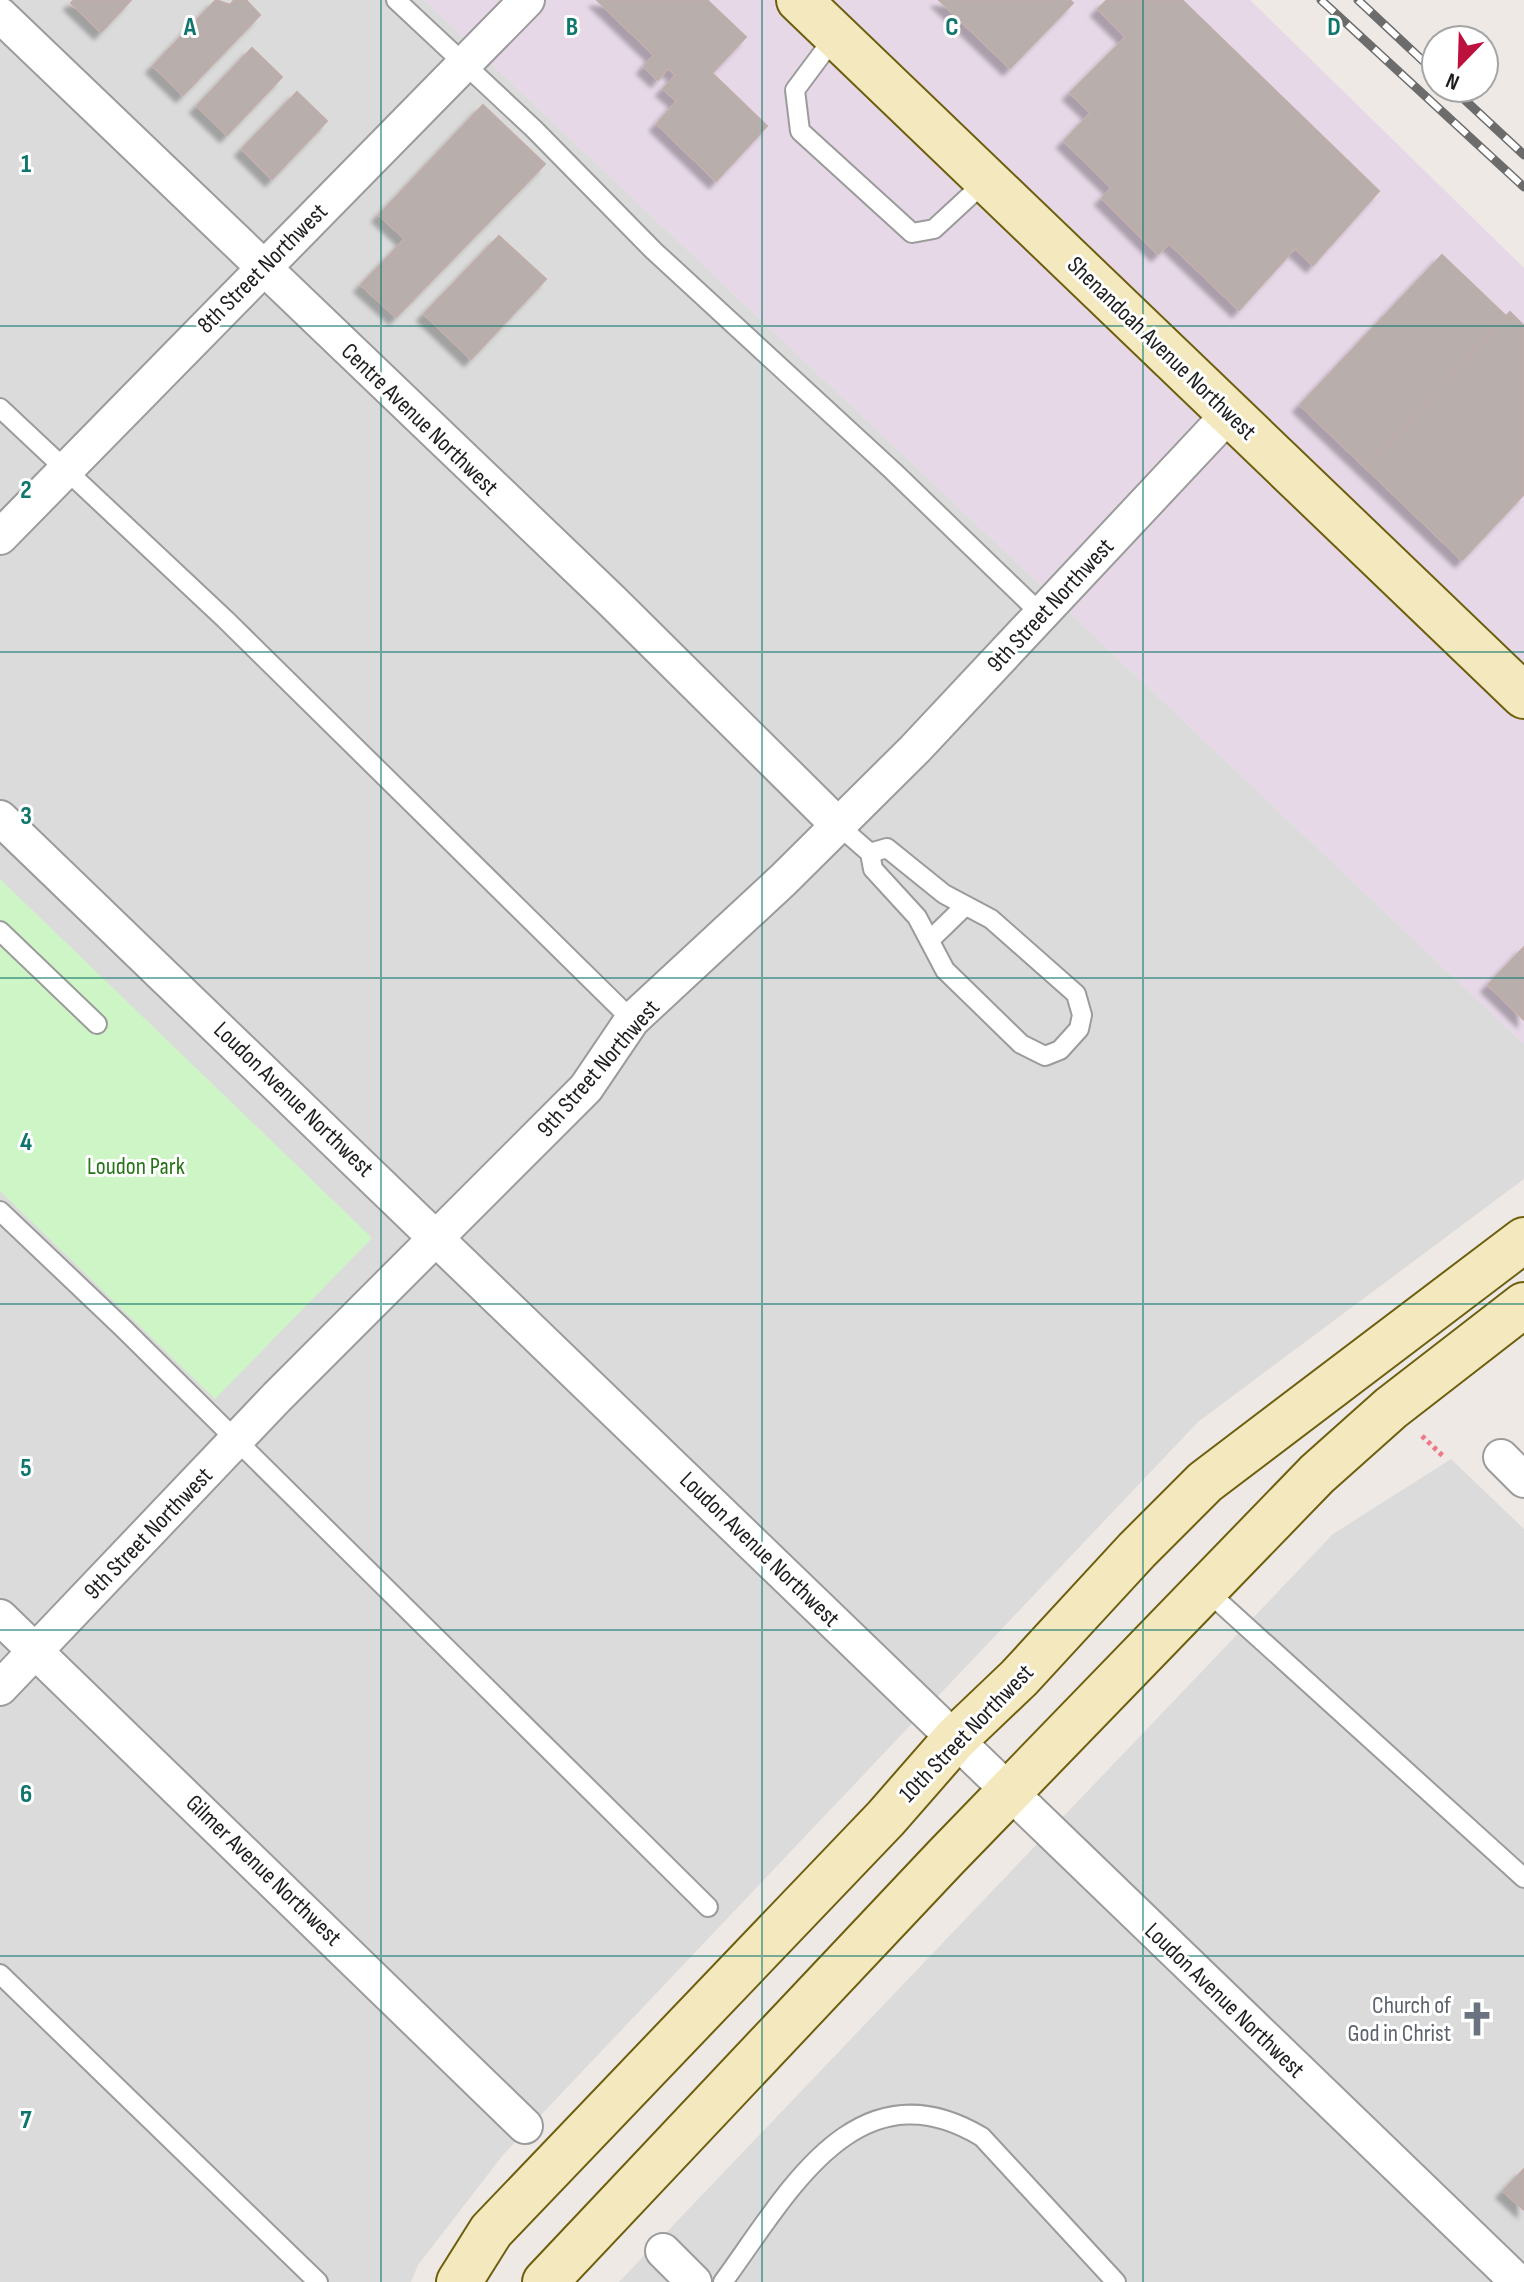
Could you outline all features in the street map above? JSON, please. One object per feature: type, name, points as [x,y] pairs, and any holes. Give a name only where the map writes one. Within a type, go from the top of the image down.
[{"type":"main road","name":"Shenandoah Avenue Northwest","points":[[799,0],[1524,696]]},
{"type":"main road","name":"10th Street Northwest","points":[[459,2282],[491,2231],[886,1818],[955,1739],[1019,1678],[1137,1550],[1205,1482],[1524,1240]]},
{"type":"main road","points":[[545,2282],[945,1858],[1317,1474],[1415,1388],[1524,1305]]},
{"type":"street","name":"8th Street Northwest","points":[[0,537],[63,468],[527,0]]},
{"type":"street","name":"Centre Avenue Northwest","points":[[0,15],[838,825]]},
{"type":"street","name":"9th Street Northwest","points":[[0,1688],[236,1441],[586,1088],[632,1020],[838,825],[1230,413]]},
{"type":"street","name":"Loudon Avenue Northwest","points":[[0,818],[440,1238],[1518,2282]]},
{"type":"street","name":"Gilmer Avenue Northwest","points":[[0,1617],[525,2126]]},
{"type":"street","points":[[663,2251],[694,2282]]},
{"type":"lane","points":[[396,0],[654,251],[893,471],[1041,614]]},
{"type":"lane","points":[[836,35],[795,90],[800,131],[912,233],[934,229],[987,180]]},
{"type":"lane","points":[[0,408],[226,620],[632,1020]]},
{"type":"lane","points":[[838,825],[870,853],[873,869],[917,917],[945,970],[1021,1044],[1045,1056],[1060,1050],[1079,1029],[1082,1015],[1076,994],[991,919],[965,906],[887,848],[870,853]]},
{"type":"lane","points":[[930,940],[965,906]]},
{"type":"lane","points":[[0,931],[97,1024]]},
{"type":"lane","points":[[0,1211],[708,1907]]},
{"type":"lane","points":[[1206,1590],[1524,1878]]},
{"type":"lane","points":[[0,1974],[318,2282]]},
{"type":"lane","points":[[723,2282],[802,2174],[837,2142],[877,2119],[898,2113],[930,2114],[955,2121],[982,2137],[1116,2282]]},
{"type":"path","points":[[1413,1427],[1445,1458]]},
{"type":"shaded area","points":[[0,0],[424,0],[1524,1044],[1524,1179],[1198,1422],[503,2155],[418,2265],[411,2282],[0,2282]]},
{"type":"shaded area","points":[[424,0],[1250,0],[1524,268],[1524,1044]]},
{"type":"shaded area","points":[[1451,1459],[1524,1529],[1524,2282],[619,2282],[1333,1534]]},
{"type":"green space","name":"Loudon Park","points":[[0,879],[372,1238],[215,1399],[0,1191]]},
{"type":"building","points":[[74,0],[131,0],[101,32],[71,3]]},
{"type":"building","points":[[216,0],[230,5],[234,0],[246,0],[260,15],[183,95],[153,66]]},
{"type":"building","points":[[597,0],[707,0],[746,37],[712,73],[767,126],[716,181],[657,124],[677,101],[663,89],[676,75],[668,68],[658,80],[644,67],[654,55]]},
{"type":"building","points":[[939,0],[1070,0],[1073,3],[1010,68]]},
{"type":"building","points":[[1107,0],[1182,0],[1379,191],[1313,265],[1295,248],[1239,310],[1169,243],[1158,254],[1102,198],[1112,188],[1064,141],[1091,113],[1070,93],[1126,37],[1098,9]]},
{"type":"building","points":[[252,48],[282,77],[227,135],[197,106]]},
{"type":"building","points":[[297,92],[327,121],[272,179],[242,149]]},
{"type":"building","points":[[483,105],[545,164],[396,317],[361,285],[405,239],[379,215]]},
{"type":"building","points":[[499,236],[546,279],[471,359],[424,314]]},
{"type":"building","points":[[1442,255],[1507,317],[1366,468],[1300,405]]},
{"type":"building","points":[[1510,312],[1524,326],[1524,494],[1462,560],[1366,468]]},
{"type":"building","points":[[1524,947],[1524,1020],[1488,985]]},
{"type":"building","points":[[1524,2169],[1524,2210],[1503,2191]]},
{"type":"railway","points":[[1321,0],[1524,187]]},
{"type":"railway","points":[[1358,0],[1420,58]]},
{"type":"railway","points":[[1469,104],[1524,155]]},
{"type":"place","name":"Church of God in Christ","points":[[1477,2019]]}]
